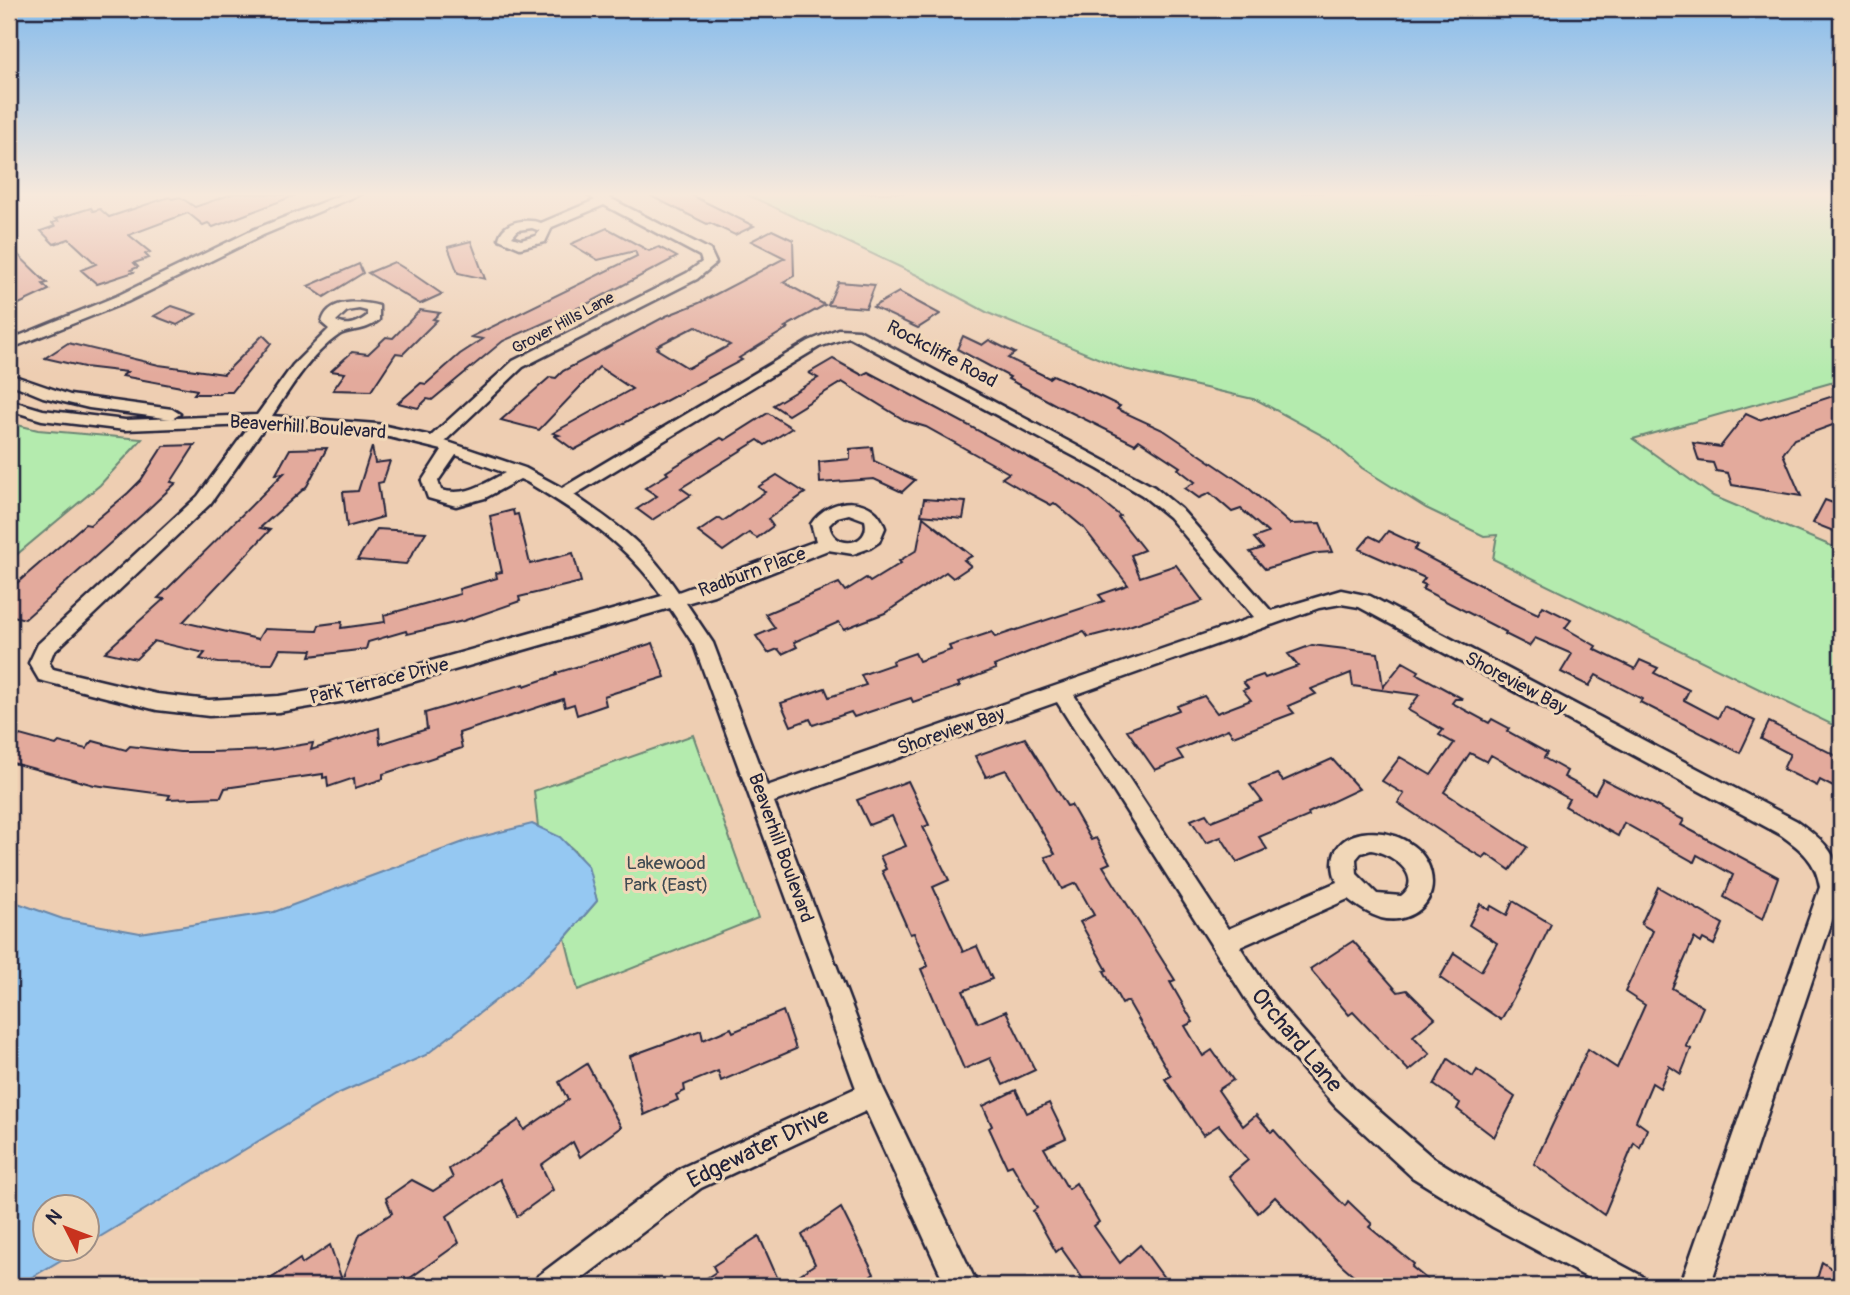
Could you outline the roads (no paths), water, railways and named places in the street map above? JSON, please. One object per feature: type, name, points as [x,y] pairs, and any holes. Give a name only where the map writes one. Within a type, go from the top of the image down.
[{"type":"street","points":[[9,345],[142,291],[216,253]]},
{"type":"street","name":"Grover Hills Lane","points":[[443,445],[518,364],[692,276],[709,264],[705,253]]},
{"type":"street","points":[[260,420],[302,360],[337,328]]},
{"type":"street","name":"Rockcliffe Road","points":[[562,495],[814,344],[830,336],[845,332],[854,333],[1148,491],[1175,513],[1269,620]]},
{"type":"street","name":"Beaverhill Boulevard","points":[[9,378],[24,386],[96,407],[183,415],[204,421]]},
{"type":"street","name":"Beaverhill Boulevard","points":[[9,405],[41,415],[125,425],[260,420],[377,429],[443,445],[519,472],[562,495],[626,540],[652,567],[703,643],[872,1094],[950,1265],[964,1286]]},
{"type":"street","name":"Park Terrace Drive","points":[[260,420],[204,500],[45,649],[39,663],[46,675],[157,702],[209,708],[279,704],[346,693],[675,600]]},
{"type":"street","points":[[443,445],[430,481],[434,494],[456,500],[479,494],[519,472]]},
{"type":"street","name":"Radburn Place","points":[[675,600],[744,577],[828,543]]},
{"type":"street","name":"Shoreview Bay","points":[[762,797],[1317,602],[1341,597],[1363,601],[1788,828],[1816,848],[1830,867],[1832,887],[1695,1286]]},
{"type":"street","name":"Orchard Lane","points":[[1062,693],[1266,1008],[1345,1098],[1422,1167],[1503,1217],[1632,1286]]},
{"type":"street","points":[[1222,943],[1350,887]]},
{"type":"street","name":"Edgewater Drive","points":[[548,1286],[691,1178],[872,1094]]},
{"type":"water","points":[[532,824],[560,837],[588,866],[597,901],[565,938],[519,982],[426,1055],[335,1095],[102,1236],[102,1194],[32,1194],[32,1264],[54,1264],[17,1286],[9,1286],[9,900],[63,919],[140,933],[274,912],[469,840]]},
{"type":"park label","name":"Lakewood Park (East)","points":[[666,874]]}]
